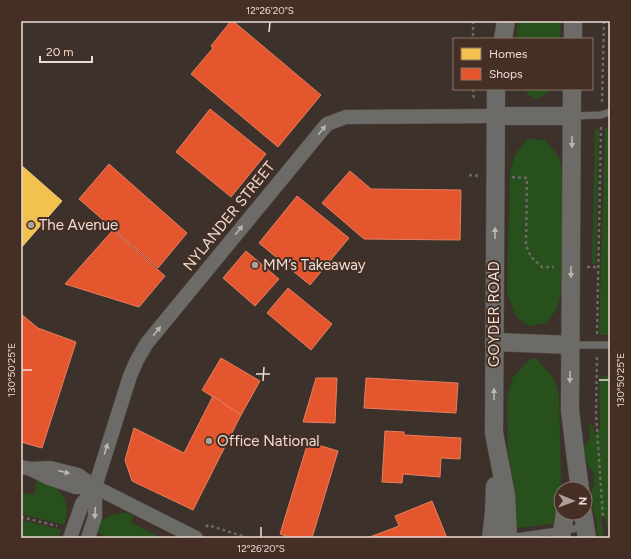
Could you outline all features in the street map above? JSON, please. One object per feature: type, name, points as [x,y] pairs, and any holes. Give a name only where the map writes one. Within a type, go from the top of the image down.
[{"type":"street","points":[[498,38],[499,21]]},
{"type":"street","points":[[503,38],[506,21]]},
{"type":"street","points":[[573,21],[573,38]]},
{"type":"street","name":"GOYDER ROAD","points":[[496,90],[494,433],[506,495],[508,538]]},
{"type":"street","points":[[567,481],[571,345],[572,90]]},
{"type":"street","points":[[495,116],[572,116]]},
{"type":"street","name":"NYLANDER STREET","points":[[88,538],[95,517],[95,487],[130,376],[137,360],[147,343],[327,124],[346,117],[495,116]]},
{"type":"street","points":[[494,342],[571,345]]},
{"type":"street","points":[[570,410],[579,481]]},
{"type":"street","points":[[491,538],[495,496],[494,433]]},
{"type":"street","points":[[26,468],[49,478],[76,486],[95,487],[196,538]]},
{"type":"street","name":"NYLANDER STREET","points":[[69,535],[82,504],[95,487]]},
{"type":"lane","points":[[572,116],[601,116],[610,112]]},
{"type":"lane","points":[[571,345],[610,345]]},
{"type":"lane","points":[[508,538],[563,527],[585,526]]},
{"type":"path","points":[[473,21],[473,38]]},
{"type":"path","points":[[603,519],[596,414],[604,21]]},
{"type":"path","points":[[474,90],[474,103]]},
{"type":"path","points":[[469,175],[484,176]]},
{"type":"path","points":[[506,177],[527,178],[526,245],[531,257],[542,267],[556,267]]},
{"type":"path","points":[[584,267],[598,267]]},
{"type":"path","points":[[21,517],[69,535]]},
{"type":"path","points":[[208,525],[248,538]]},
{"type":"green space","points":[[518,21],[561,21],[560,38],[516,38]]},
{"type":"green space","points":[[525,90],[550,90],[548,93],[537,99],[529,95]]},
{"type":"green space","points":[[605,128],[610,129],[610,335],[599,335]]},
{"type":"green space","points":[[595,129],[599,129],[596,264],[592,264]]},
{"type":"green space","points":[[527,139],[545,140],[559,157],[563,174],[561,292],[556,310],[546,323],[529,326],[516,317],[507,293],[510,171],[515,155]]},
{"type":"green space","points":[[530,359],[537,359],[554,379],[559,396],[561,481],[553,481],[553,521],[558,521],[558,523],[519,528],[516,524],[515,489],[508,453],[507,398],[513,377]]},
{"type":"green space","points":[[610,375],[610,538],[606,517],[601,516],[604,538],[598,538],[596,516],[594,515],[593,508],[593,472],[588,465],[583,448],[590,440],[589,425],[593,425],[594,435],[600,429],[599,378]]},
{"type":"green space","points":[[37,479],[49,483],[63,496],[67,507],[64,525],[21,514],[21,492],[34,495]]},
{"type":"green space","points":[[121,513],[127,513],[134,516],[130,522],[161,538],[106,538],[104,535],[95,532],[99,524],[104,519]]},
{"type":"green space","points":[[21,520],[62,530],[58,538],[21,538]]},
{"type":"building: Homes","name":"The Avenue","points":[[21,165],[62,201],[21,248]]},
{"type":"building: Shops","points":[[231,21],[233,21],[321,95],[278,147],[191,74],[213,48],[211,46]]},
{"type":"building: Shops","points":[[210,109],[266,154],[231,197],[176,152]]},
{"type":"building: Shops","points":[[109,164],[187,233],[158,268],[79,199]]},
{"type":"building: Shops","points":[[350,171],[371,189],[461,190],[460,240],[364,239],[322,203]]},
{"type":"building: Shops","points":[[297,196],[349,238],[310,285],[259,243]]},
{"type":"building: Shops","points":[[113,230],[165,276],[139,307],[65,284]]},
{"type":"building: Shops","points":[[246,251],[279,279],[255,306],[223,278]]},
{"type":"building: Shops","points":[[288,288],[332,324],[311,350],[267,313]]},
{"type":"building: Shops","points":[[21,314],[38,328],[76,342],[42,448],[21,442]]},
{"type":"building: Shops","points":[[221,358],[260,381],[241,415],[202,390]]},
{"type":"building: Shops","points":[[316,378],[337,378],[335,423],[303,422]]},
{"type":"building: Shops","points":[[366,378],[458,383],[456,413],[364,408]]},
{"type":"building: Shops","name":"Office National","points":[[213,396],[241,415],[193,510],[132,481],[125,460],[134,428],[184,453]]},
{"type":"building: Shops","points":[[385,431],[404,432],[404,435],[461,438],[460,459],[441,458],[440,477],[403,474],[402,483],[382,482]]},
{"type":"building: Shops","points":[[308,442],[338,451],[312,538],[292,538],[280,534]]},
{"type":"building: Shops","points":[[432,501],[447,538],[367,538],[399,526],[395,516]]},
{"type":"place","name":"The Avenue","points":[[31,225]]},
{"type":"place","name":"MM’s Takeaway","points":[[255,265]]},
{"type":"place","name":"Office National","points":[[209,441]]}]
